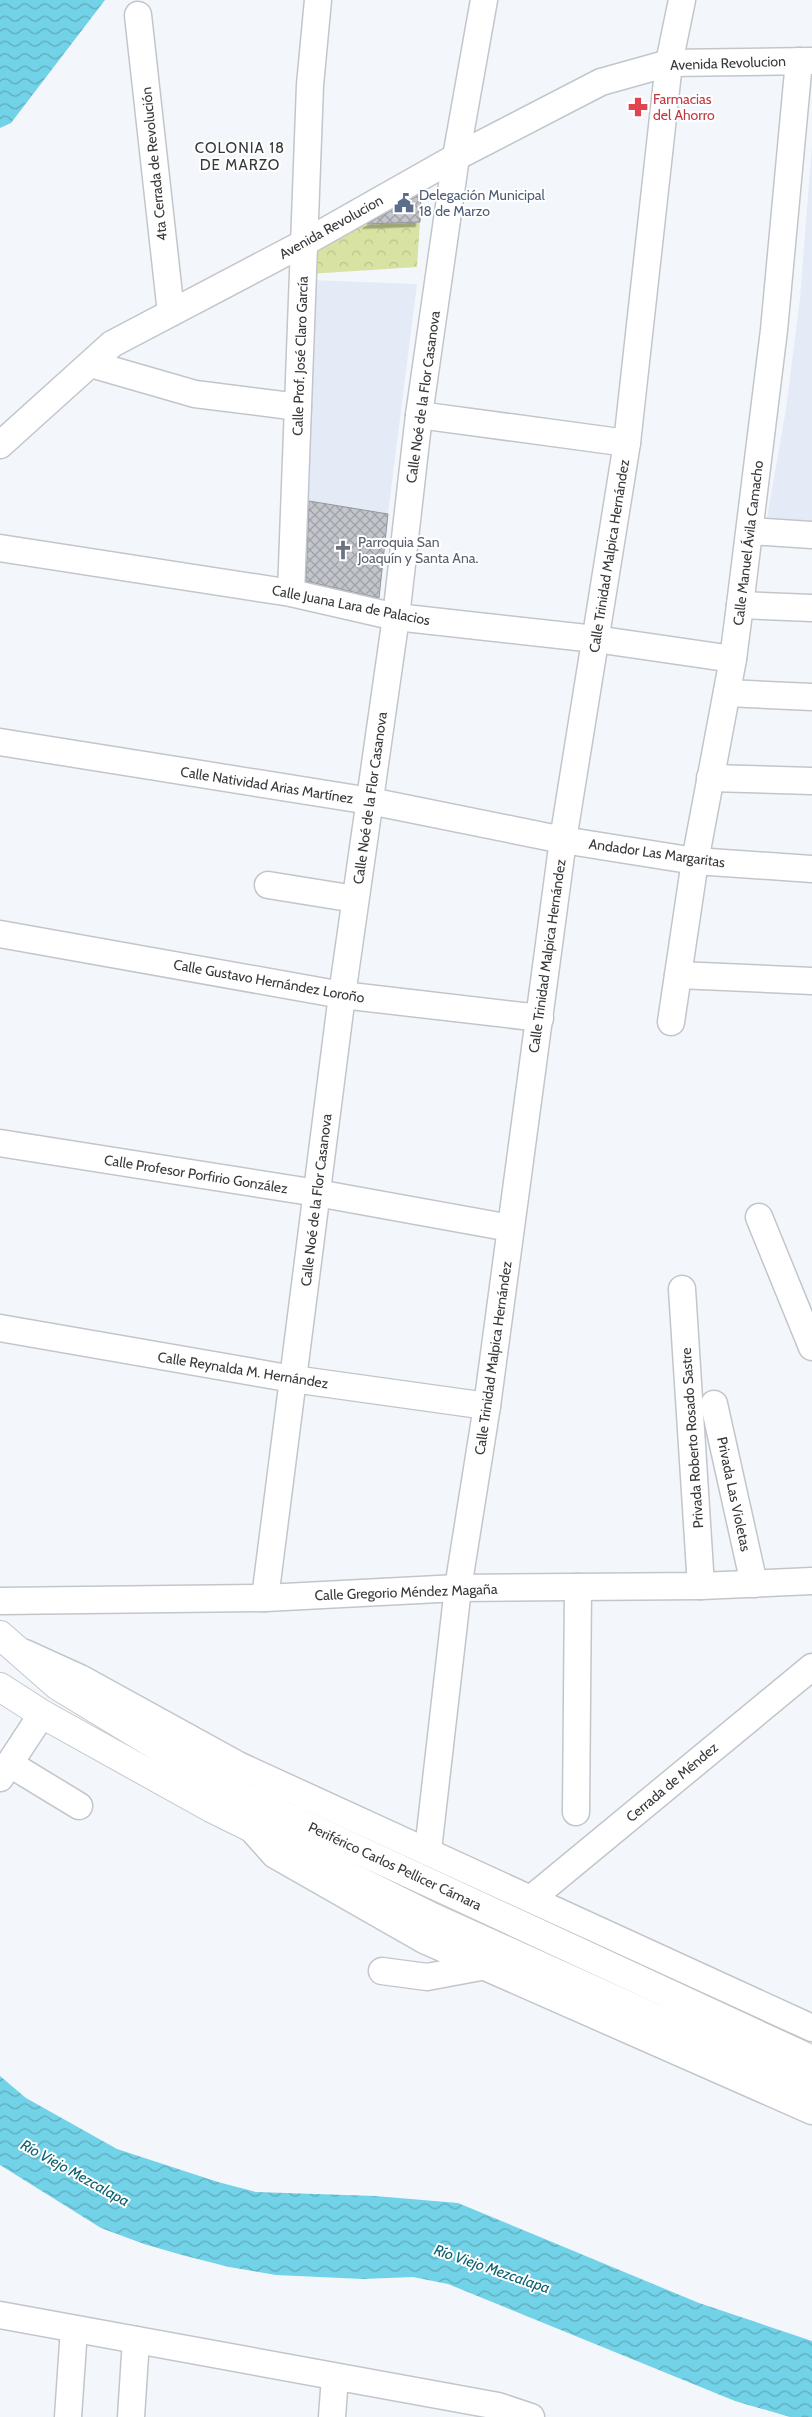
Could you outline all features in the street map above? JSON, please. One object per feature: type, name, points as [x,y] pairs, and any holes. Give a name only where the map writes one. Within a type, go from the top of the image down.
[{"type":"main road","name":"Periférico Carlos Pellicer Cámara","points":[[9,1642],[58,1686],[231,1791],[812,2060]]},
{"type":"main road","name":"Periférico Carlos Pellicer Cámara","points":[[0,1687],[42,1714],[211,1808],[248,1824],[429,1929],[812,2089]]},
{"type":"street","name":"Calle Prof. José Claro García","points":[[291,593],[310,85],[318,0]]},
{"type":"street","name":"Calle Noé de la Flor Casanova","points":[[265,1598],[342,995],[396,617],[419,415],[456,156],[484,0]]},
{"type":"street","name":"Calle Trinidad Malpica Hernández","points":[[428,1850],[458,1588],[487,1406],[563,840],[628,443],[669,64],[682,0]]},
{"type":"street","name":"4ta Cerrada de Revolución","points":[[138,15],[171,313]]},
{"type":"street","name":"Avenida Revolucion","points":[[0,445],[112,344],[304,243],[456,156],[601,82],[669,64],[806,61]]},
{"type":"street","name":"Calle Manuel Ávila Camacho","points":[[671,1022],[695,861],[733,659],[806,61]]},
{"type":"street","points":[[91,364],[195,394],[298,407]]},
{"type":"street","points":[[419,415],[628,443]]},
{"type":"street","points":[[750,532],[812,535]]},
{"type":"street","name":"Calle Juana Lara de Palacios","points":[[0,548],[291,593],[396,617],[595,639],[733,659]]},
{"type":"street","points":[[740,605],[812,608]]},
{"type":"street","points":[[727,693],[812,696]]},
{"type":"street","name":"Calle Natividad Arias Martínez","points":[[0,742],[370,802],[563,840]]},
{"type":"street","points":[[710,778],[812,781]]},
{"type":"street","name":"Andador Las Margaritas","points":[[563,840],[695,861],[812,869]]},
{"type":"street","points":[[268,884],[355,899]]},
{"type":"street","name":"Calle Gustavo Hernández Loroño","points":[[0,934],[342,995],[540,1018]]},
{"type":"street","points":[[678,975],[812,981]]},
{"type":"street","name":"Calle Profesor Porfirio González","points":[[0,1143],[317,1193],[510,1228]]},
{"type":"street","points":[[759,1218],[812,1347]]},
{"type":"street","name":"Privada Roberto Rosado Sastre","points":[[682,1289],[701,1586]]},
{"type":"street","name":"Calle Reynalda M. Hernández","points":[[0,1328],[293,1379],[487,1406]]},
{"type":"street","name":"Privada Las Violetas","points":[[714,1404],[754,1584]]},
{"type":"street","name":"Calle Gregorio Méndez Magaña","points":[[0,1601],[265,1598],[458,1588],[701,1586],[812,1581]]},
{"type":"street","points":[[576,1812],[578,1587]]},
{"type":"street","points":[[9,1642],[80,1678],[238,1765],[428,1850],[812,2028]]},
{"type":"street","name":"Cerrada de Méndez","points":[[532,1898],[812,1667]]},
{"type":"street","points":[[42,1714],[5,1771],[79,1806]]},
{"type":"street","points":[[382,1971],[428,1977],[491,1955],[812,2111]]},
{"type":"street","points":[[0,2315],[498,2406],[531,2417]]},
{"type":"street","points":[[68,2417],[74,2329]]},
{"type":"street","points":[[130,2417],[136,2340]]},
{"type":"street","points":[[332,2417],[334,2377]]},
{"type":"shaded area","points":[[812,145],[812,530],[765,529],[786,409],[800,298]]},
{"type":"shaded area","points":[[309,280],[417,284],[388,514],[302,500]]},
{"type":"green space","points":[[420,222],[417,267],[309,274],[309,250],[349,225]]},
{"type":"water","points":[[0,0],[105,0],[11,123],[0,128]]},
{"type":"water","name":"Río Viejo Mezcalapa","points":[[0,2076],[26,2098],[117,2149],[218,2182],[256,2192],[375,2196],[458,2203],[699,2303],[812,2341],[812,2417],[790,2417],[735,2401],[448,2284],[413,2277],[363,2279],[276,2275],[229,2267],[182,2255],[144,2244],[101,2228],[0,2165]]},
{"type":"building","points":[[421,194],[420,222],[367,224]]},
{"type":"building","name":"Parroquia San Joaquín y Santa Ana.","points":[[309,501],[388,514],[379,598],[306,581]]},
{"type":"place","name":"Farmacias del Ahorro","points":[[638,107]]},
{"type":"place","name":"Delegación Municipal 18 de Marzo","points":[[404,203]]},
{"type":"place","name":"Parroquia San Joaquín y Santa Ana.","points":[[343,550]]},
{"type":"district","name":"COLONIA 18 DE MARZO","points":[[240,156]]}]
